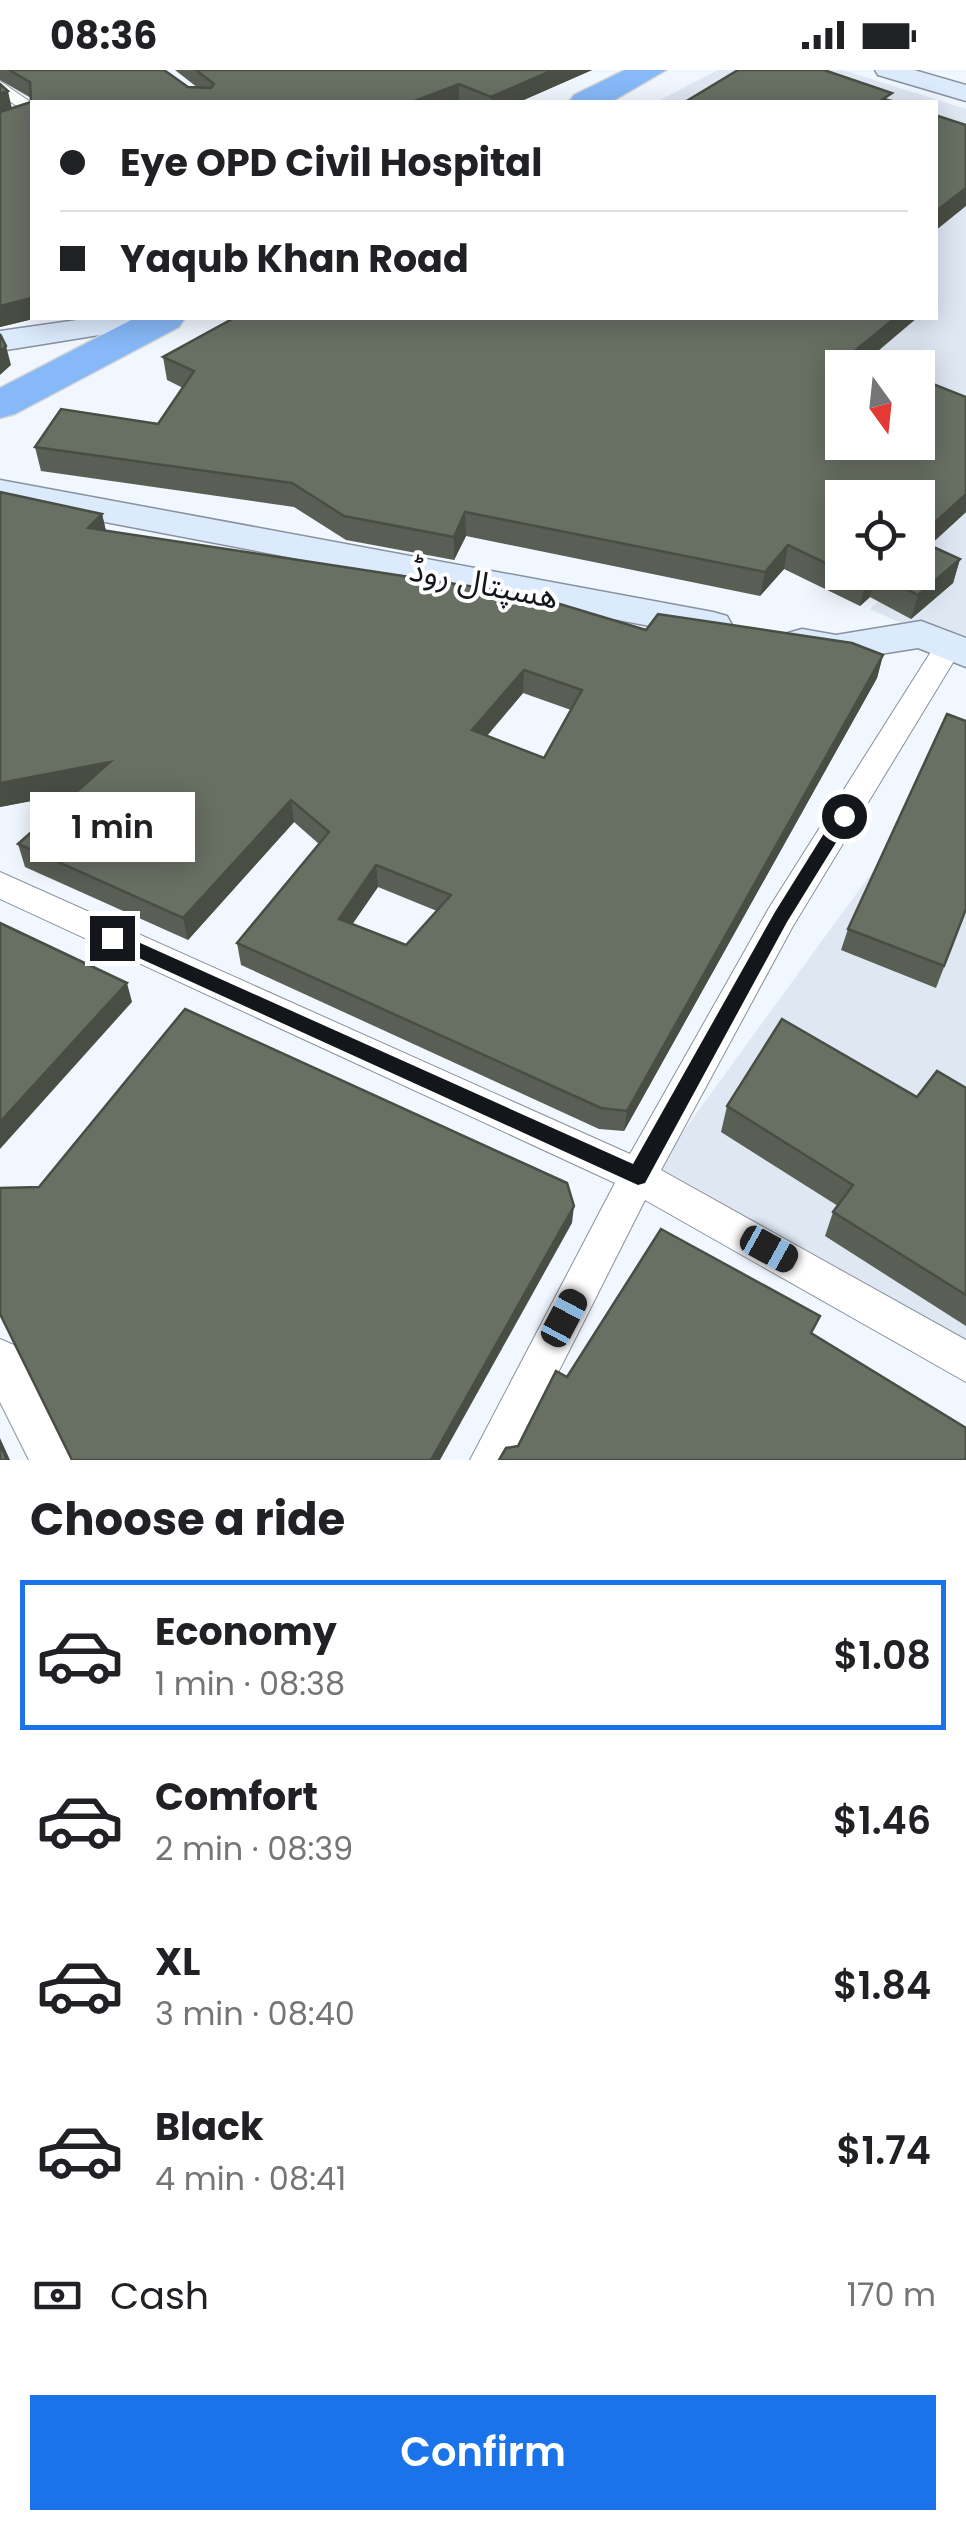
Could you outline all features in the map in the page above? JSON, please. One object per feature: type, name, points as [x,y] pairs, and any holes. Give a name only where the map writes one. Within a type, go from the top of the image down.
[{"type":"highway","points":[[590,100],[645,71]]},
{"type":"highway","points":[[0,404],[161,320]]},
{"type":"street","points":[[886,70],[966,93]]},
{"type":"street","points":[[0,86],[27,114]]},
{"type":"street","points":[[0,341],[137,320]]},
{"type":"street","name":"ھسپتال روڈ","points":[[0,491],[836,648],[921,634],[958,650]]},
{"type":"street","points":[[490,1460],[638,1176],[781,917],[958,650]]},
{"type":"street","points":[[2,892],[638,1176],[966,1362]]},
{"type":"street","points":[[0,1358],[50,1460]]},
{"type":"shaded area","points":[[718,70],[843,70],[938,100],[660,100]]},
{"type":"shaded area","points":[[938,100],[966,109],[966,653],[870,609],[891,590],[935,590],[935,480],[832,480],[744,320],[938,320]]},
{"type":"shaded area","points":[[966,743],[966,1365],[642,1188]]},
{"type":"building","points":[[9,70],[164,70],[188,87],[211,88],[214,84],[196,70],[553,70],[491,97],[459,84],[417,100],[31,100],[30,82]]},
{"type":"building","points":[[738,70],[824,70],[892,93],[883,99],[887,100],[688,100]]},
{"type":"building","points":[[30,102],[30,298],[0,306],[0,112]]},
{"type":"building","points":[[938,116],[966,125],[966,188],[938,210]]},
{"type":"building","points":[[230,320],[893,320],[856,350],[825,350],[825,460],[935,460],[935,385],[966,397],[966,494],[935,522],[935,480],[825,480],[825,563],[788,545],[765,572],[465,512],[454,537],[344,516],[292,483],[35,447],[61,409],[158,424],[194,371],[163,357]]},
{"type":"building","points":[[0,492],[102,514],[88,528],[555,599],[553,602],[646,630],[658,614],[852,643],[883,655],[627,1111],[601,1108],[237,943],[329,832],[291,800],[183,918],[18,844],[110,762],[0,783]],"holes":[[[524,670],[582,690],[544,758],[472,730]],[[376,865],[451,895],[406,945],[339,919]]]},
{"type":"building","points":[[935,548],[960,559],[935,580]]},
{"type":"building","points":[[947,714],[966,721],[966,909],[944,966],[848,929]]},
{"type":"building","points":[[0,923],[127,983],[0,1122]]},
{"type":"building","points":[[185,1009],[567,1183],[574,1206],[431,1460],[72,1460],[0,1314],[0,1188],[39,1187]]},
{"type":"building","points":[[782,1019],[917,1097],[937,1071],[966,1088],[966,1295],[833,1212],[853,1185],[727,1106]]},
{"type":"building","points":[[661,1229],[820,1316],[811,1333],[966,1428],[966,1460],[499,1460],[506,1448],[518,1446],[556,1371],[567,1377]]},
{"type":"route","points":[[112,938],[638,1176],[781,917],[844,816]]}]
